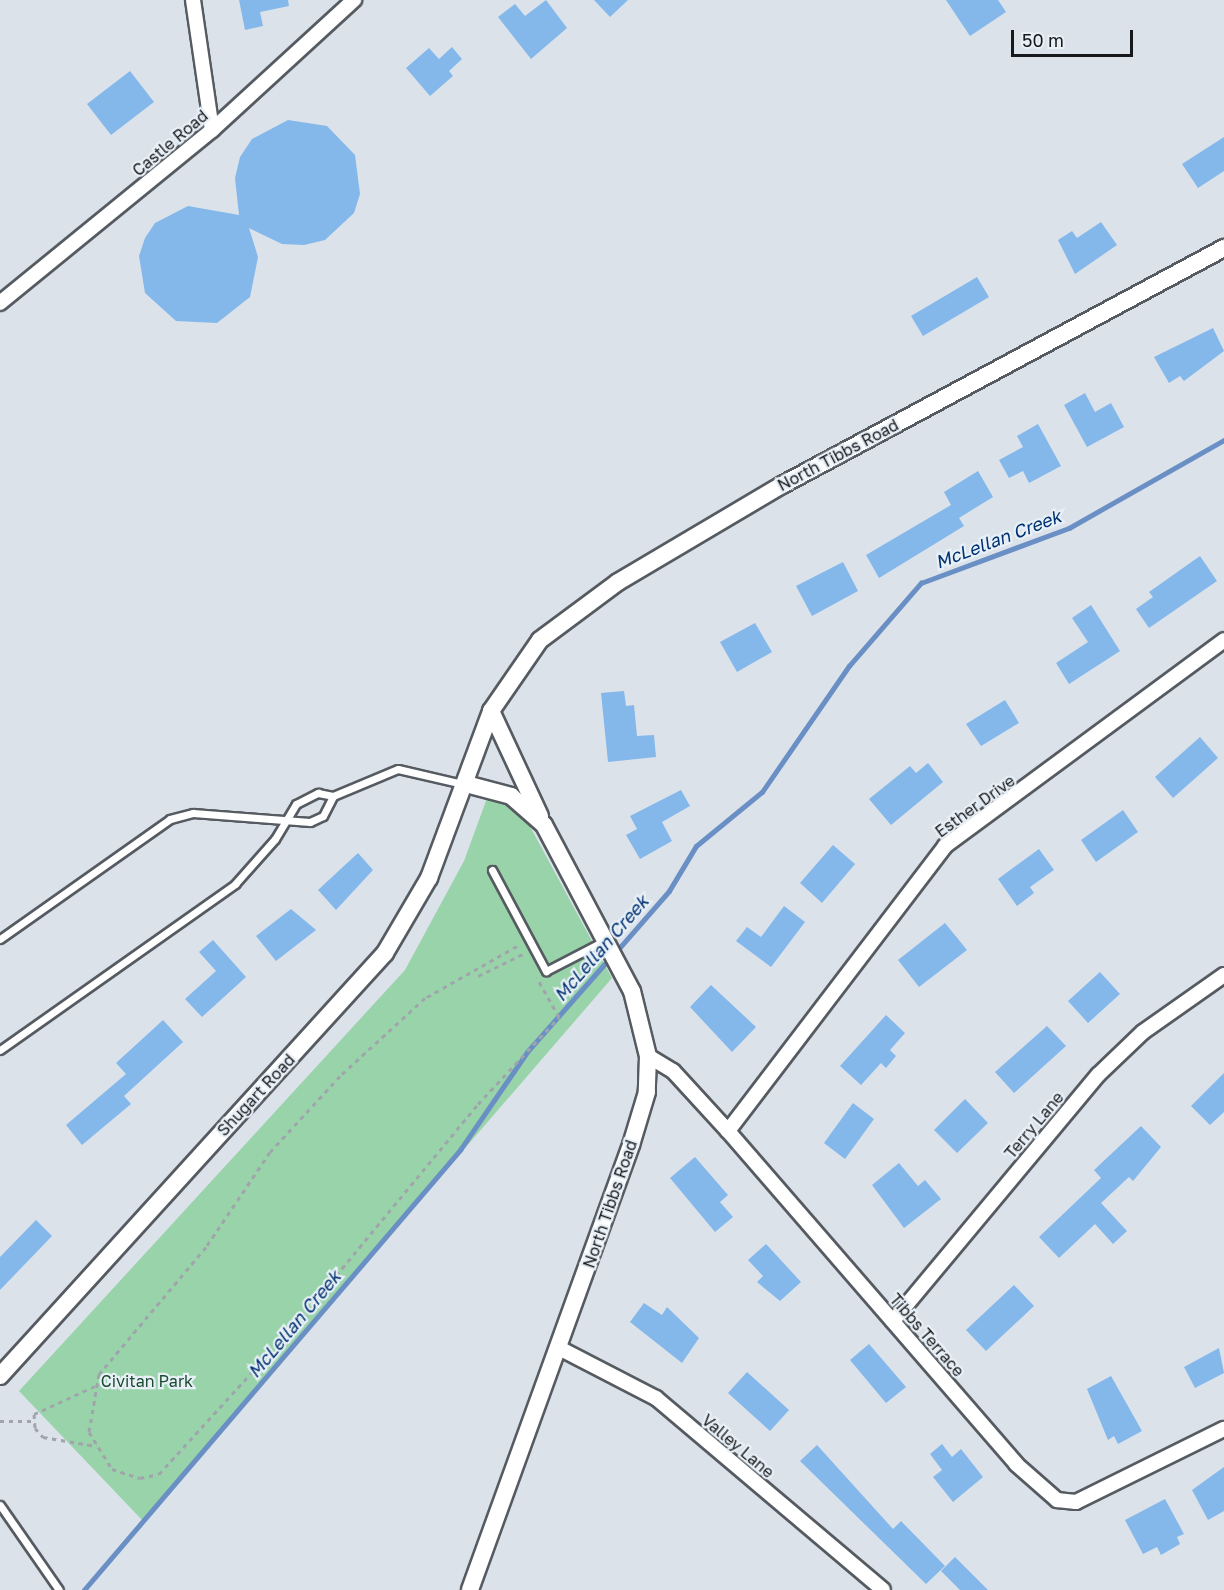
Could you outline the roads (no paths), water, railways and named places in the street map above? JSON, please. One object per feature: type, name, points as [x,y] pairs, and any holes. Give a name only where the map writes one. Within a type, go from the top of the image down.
[{"type":"street","points":[[193,0],[212,130]]},
{"type":"street","name":"Castle Road","points":[[0,303],[212,130],[354,0]]},
{"type":"street","name":"North Tibbs Road","points":[[544,825],[511,796],[466,784],[490,711],[540,640],[618,582],[782,485],[1224,248]]},
{"type":"street","name":"Esther Drive","points":[[728,1131],[945,846],[1224,640]]},
{"type":"street","name":"North Tibbs Road","points":[[470,1590],[631,1145],[647,1092],[648,1056],[632,991],[544,825],[490,711]]},
{"type":"street","name":"Shugart Road","points":[[0,1376],[385,953],[429,878],[466,784]]},
{"type":"street","name":"Terry Lane","points":[[893,1321],[1098,1075],[1143,1032],[1224,975]]},
{"type":"street","name":"Tibbs Terrace","points":[[648,1056],[673,1071],[728,1131],[1016,1464],[1057,1500],[1076,1503],[1224,1429]]},
{"type":"street","name":"Valley Lane","points":[[559,1348],[656,1398],[883,1590]]},
{"type":"lane","points":[[0,1050],[235,884],[287,821],[296,804],[318,793],[333,796],[398,769],[466,784]]},
{"type":"lane","points":[[0,939],[170,819],[193,813],[310,822],[324,816],[333,796]]},
{"type":"lane","points":[[492,870],[546,971],[607,942]]},
{"type":"lane","points":[[0,932],[10,932]]},
{"type":"lane","points":[[0,1505],[59,1590]]},
{"type":"waterway","name":"McLellan Creek","points":[[615,953],[669,891],[696,846],[762,792],[849,666],[921,583],[1069,528],[1224,440]]},
{"type":"waterway","name":"McLellan Creek","points":[[84,1590],[460,1150],[527,1052],[609,959]]},
{"type":"park label","name":"Civitan Park","points":[[147,1381]]}]
